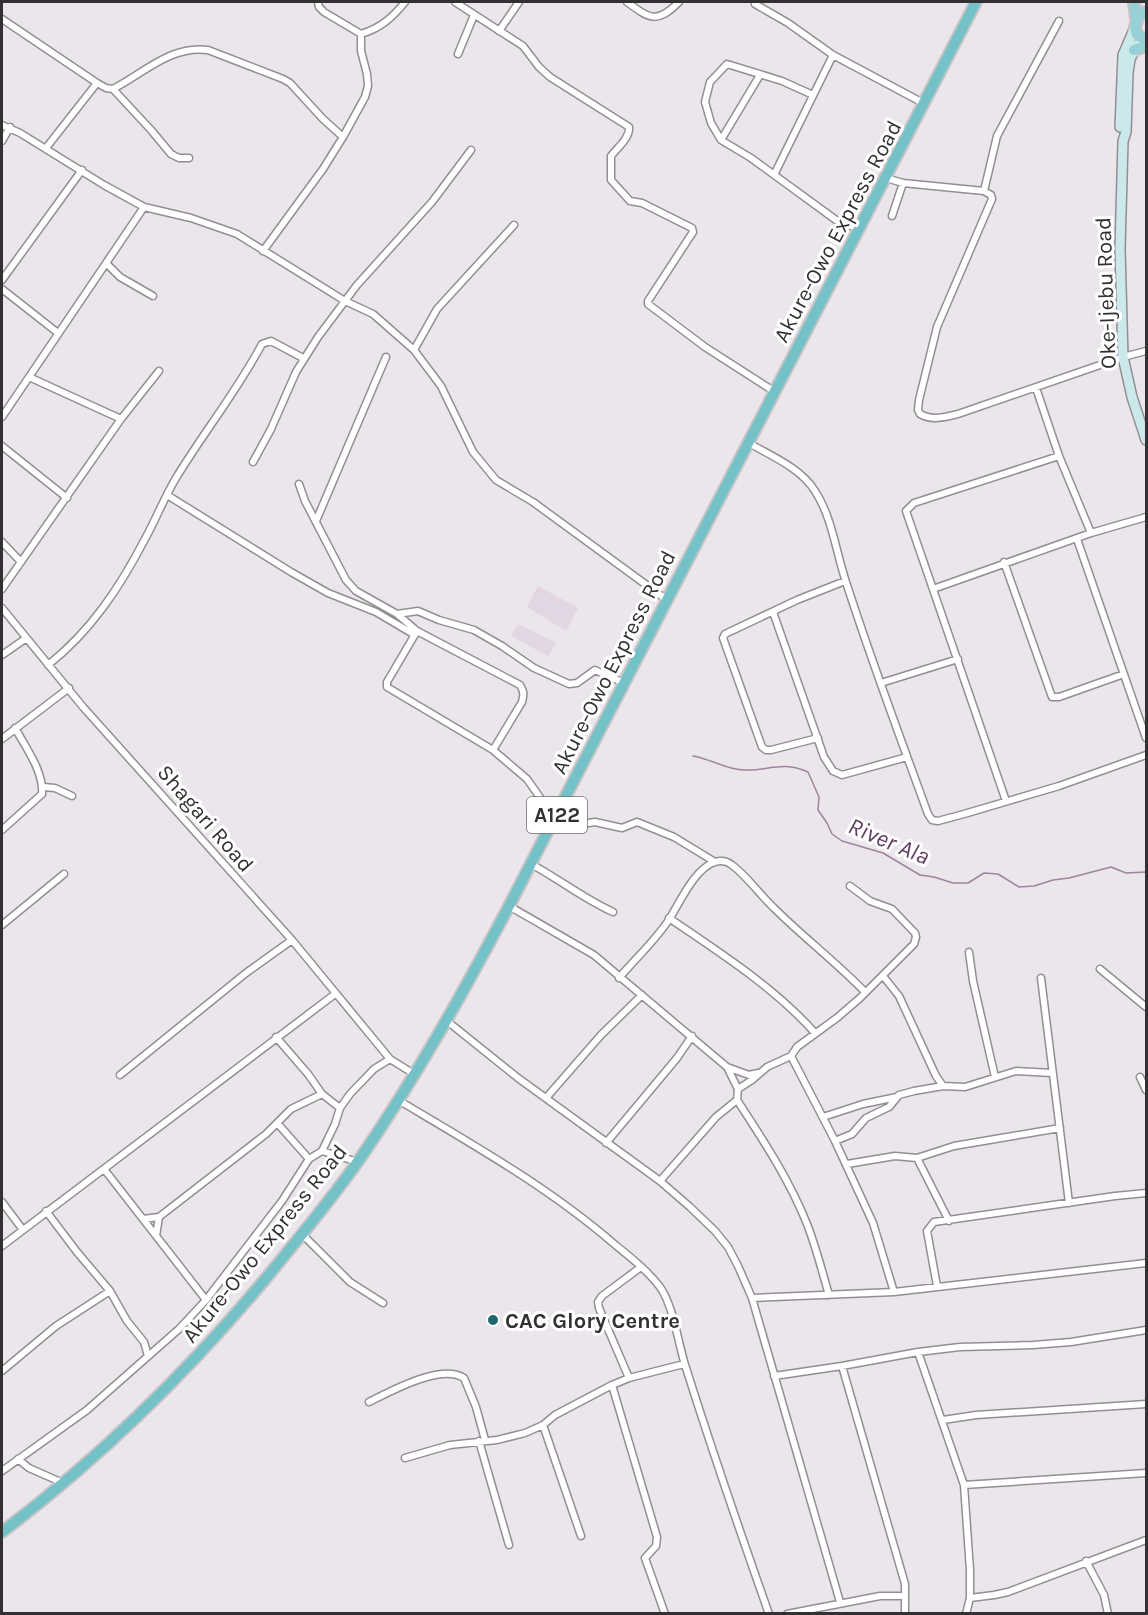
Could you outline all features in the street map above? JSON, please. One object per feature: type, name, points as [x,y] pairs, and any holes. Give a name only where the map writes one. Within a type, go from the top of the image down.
[{"type":"highway","name":"Akure-Owo Express Road","points":[[2,1532],[119,1434],[210,1342],[303,1234],[358,1162],[398,1100],[447,1022],[555,819],[976,2]]},
{"type":"main road","points":[[1123,141],[1126,132],[1128,73],[1134,50],[1145,42],[1137,34],[1134,2]]},
{"type":"main road","points":[[1123,141],[1120,133],[1121,72],[1126,43],[1136,23],[1146,12]]},
{"type":"main road","name":"Oke-Ijebu Road","points":[[1123,141],[1120,249],[1123,357],[1132,397],[1143,419],[1146,440]]},
{"type":"street","points":[[318,2],[324,12],[361,34],[372,31],[387,22],[405,2]]},
{"type":"street","points":[[455,2],[523,46],[539,67],[550,76],[629,127],[630,133],[611,156],[611,180],[630,201],[642,203],[692,228],[692,236],[648,301],[650,307],[747,376],[775,392]]},
{"type":"street","points":[[499,31],[519,2]]},
{"type":"street","points":[[627,2],[649,17],[656,17],[671,10],[679,2]]},
{"type":"street","points":[[755,4],[788,23],[833,55],[925,104]]},
{"type":"street","points":[[458,54],[474,15]]},
{"type":"street","points":[[2,19],[97,83],[113,89],[171,154],[179,158],[189,158]]},
{"type":"street","points":[[984,191],[997,136],[1059,21]]},
{"type":"street","points":[[263,251],[344,137],[360,108],[368,86],[361,51],[361,34]]},
{"type":"street","points":[[113,89],[160,60],[197,48],[208,50],[290,83],[323,119],[344,137]]},
{"type":"street","points":[[774,175],[833,55]]},
{"type":"street","points":[[813,95],[782,81],[727,64],[710,82],[705,102],[711,123],[721,140],[751,158],[836,219],[859,229]]},
{"type":"street","points":[[721,140],[760,75]]},
{"type":"street","points":[[46,148],[97,83]]},
{"type":"street","points":[[2,125],[10,127],[144,207],[191,218],[237,234],[345,301],[373,314],[414,350],[441,386],[473,452],[496,480],[533,502],[667,600]]},
{"type":"street","points":[[2,141],[10,127]]},
{"type":"street","points":[[252,462],[271,429],[303,358],[357,285],[420,216],[471,150]]},
{"type":"street","points":[[2,280],[82,170]]},
{"type":"street","points":[[886,178],[903,183],[984,191],[991,195],[990,205],[937,327],[918,410],[920,414],[925,417],[943,417],[1146,351]]},
{"type":"street","points":[[892,216],[903,183]]},
{"type":"street","points":[[2,417],[144,207]]},
{"type":"street","points":[[414,350],[436,309],[514,225]]},
{"type":"street","points":[[106,264],[120,277],[153,296]]},
{"type":"street","points":[[2,289],[58,333]]},
{"type":"street","points":[[48,665],[74,642],[105,607],[144,542],[188,459],[245,374],[262,344],[271,341],[303,358]]},
{"type":"street","points":[[316,521],[386,357]]},
{"type":"street","points":[[2,589],[121,419],[159,371]]},
{"type":"street","points":[[28,377],[121,419]]},
{"type":"street","points":[[1036,388],[1059,456],[1091,533]]},
{"type":"street","points":[[749,444],[794,469],[816,492],[826,515],[845,581],[907,757],[932,820],[1059,786],[1146,755]]},
{"type":"street","points":[[2,446],[66,498]]},
{"type":"street","points":[[1006,801],[958,658],[906,515],[909,507],[914,503],[1059,456]]},
{"type":"street","points":[[299,484],[305,501],[350,586],[397,614],[416,633]]},
{"type":"street","points":[[167,495],[328,593],[375,612],[520,686],[524,694],[522,702],[493,750]]},
{"type":"street","points":[[933,589],[1004,562],[1146,517]]},
{"type":"street","points":[[1077,539],[1146,738]]},
{"type":"street","points":[[2,542],[21,562]]},
{"type":"street","points":[[1004,562],[1052,697],[1059,697],[1124,674]]},
{"type":"street","points":[[818,738],[771,750],[764,749],[732,668],[723,636],[797,600],[845,581]]},
{"type":"street","name":"Shagari Road","points":[[2,608],[48,665],[292,940],[390,1059],[414,1074]]},
{"type":"street","points":[[397,614],[418,611],[474,630],[534,668],[569,684],[577,683],[595,670],[624,683]]},
{"type":"street","points":[[773,612],[772,615],[797,675],[824,756],[833,771],[838,774],[907,757]]},
{"type":"street","points":[[416,633],[387,682],[387,687],[493,750],[527,778],[555,819],[570,826],[595,822],[622,828],[637,822],[674,837],[715,862]]},
{"type":"street","points":[[2,655],[26,639]]},
{"type":"street","points":[[881,683],[958,658]]},
{"type":"street","points":[[2,739],[69,688]]},
{"type":"street","points":[[2,830],[38,799],[43,787],[26,746],[15,728]]},
{"type":"street","points":[[43,787],[56,788],[72,796]]},
{"type":"street","points":[[619,978],[669,918],[681,896],[699,873],[715,862],[722,861],[731,864],[774,908],[865,992]]},
{"type":"street","points":[[531,864],[594,904],[613,912]]},
{"type":"street","points":[[2,926],[64,874]]},
{"type":"street","points":[[738,1089],[772,1063],[791,1056],[797,1047],[845,1012],[914,944],[915,933],[892,909],[870,901],[850,886]]},
{"type":"street","points":[[509,906],[584,948],[727,1067],[738,1089],[737,1100],[771,1151],[793,1193],[814,1242],[829,1295]]},
{"type":"street","points":[[669,918],[766,987],[815,1033]]},
{"type":"street","points":[[120,1075],[246,973],[292,940]]},
{"type":"street","points":[[969,952],[994,1077]]},
{"type":"street","points":[[1100,969],[1146,1007]]},
{"type":"street","points":[[884,976],[899,996],[943,1086]]},
{"type":"street","points":[[1041,978],[1070,1203]]},
{"type":"street","points":[[2,1246],[335,994]]},
{"type":"street","points":[[546,1098],[601,1035],[642,995]]},
{"type":"street","points":[[447,1022],[606,1143],[660,1181],[715,1231],[728,1247],[752,1298],[840,1602]]},
{"type":"street","points":[[606,1143],[686,1047],[692,1036]]},
{"type":"street","points":[[276,1037],[322,1094],[340,1108]]},
{"type":"street","points":[[791,1056],[836,1141],[879,1236],[894,1292]]},
{"type":"street","points":[[2,1471],[87,1410],[179,1329],[206,1300],[282,1201],[309,1160],[322,1151],[335,1125],[340,1108],[358,1084],[374,1069],[390,1059]]},
{"type":"street","points":[[727,1067],[748,1074],[759,1073]]},
{"type":"street","points":[[823,1117],[914,1091],[943,1086],[965,1087],[1016,1071],[1052,1073]]},
{"type":"street","points":[[1140,1077],[1146,1090]]},
{"type":"street","points":[[143,1219],[159,1216],[278,1124],[291,1109],[322,1094]]},
{"type":"street","points":[[836,1141],[852,1134],[866,1118],[889,1107],[897,1097]]},
{"type":"street","points":[[398,1100],[510,1167],[566,1205],[641,1267],[660,1287],[666,1298],[684,1364],[769,1614]]},
{"type":"street","points":[[660,1181],[716,1116],[737,1100]]},
{"type":"street","points":[[278,1124],[309,1160]]},
{"type":"street","points":[[847,1164],[895,1156],[917,1158],[954,1146],[1060,1128]]},
{"type":"street","points":[[322,1151],[358,1162]]},
{"type":"street","points":[[917,1158],[949,1221]]},
{"type":"street","points":[[104,1168],[206,1300]]},
{"type":"street","points":[[938,1286],[927,1231],[934,1222],[1146,1193]]},
{"type":"street","points":[[2,1202],[23,1230]]},
{"type":"street","points":[[46,1211],[76,1252],[110,1291],[127,1321],[144,1342],[148,1356]]},
{"type":"street","points":[[156,1236],[159,1216]]},
{"type":"street","points":[[303,1234],[350,1282],[383,1303]]},
{"type":"street","points":[[752,1298],[894,1292],[1146,1263]]},
{"type":"street","points":[[629,1378],[598,1302],[602,1296],[641,1267]]},
{"type":"street","points":[[2,1371],[56,1326],[110,1291]]},
{"type":"street","points":[[774,1376],[918,1352],[960,1347],[1071,1342],[1146,1330]]},
{"type":"street","points":[[918,1352],[964,1485],[970,1570],[970,1598],[966,1614]]},
{"type":"street","points":[[405,1458],[450,1445],[512,1437],[543,1425],[555,1415],[612,1385],[629,1378],[684,1364]]},
{"type":"street","points":[[842,1366],[905,1584],[905,1614]]},
{"type":"street","points":[[369,1402],[425,1378],[444,1373],[464,1378],[476,1407],[482,1441],[509,1545]]},
{"type":"street","points":[[612,1385],[657,1537],[656,1546],[645,1558],[665,1614]]},
{"type":"street","points":[[943,1420],[976,1415],[1146,1404]]},
{"type":"street","points":[[543,1425],[581,1536]]},
{"type":"street","points":[[18,1459],[28,1468],[63,1483]]},
{"type":"street","points":[[964,1485],[1146,1473]]},
{"type":"street","points":[[970,1598],[1008,1592],[1146,1540]]},
{"type":"street","points":[[1086,1561],[1104,1595],[1107,1614]]},
{"type":"street","points":[[787,1614],[840,1602],[891,1595],[905,1596]]},
{"type":"shaded area","points":[[538,586],[578,608],[566,631],[527,607]]},
{"type":"shaded area","points":[[518,624],[556,643],[548,656],[511,636]]},
{"type":"waterway","name":"River Ala","points":[[693,756],[741,770],[791,767],[808,772],[819,797],[818,810],[832,834],[842,841],[883,853],[920,875],[953,883],[968,883],[984,873],[998,874],[1019,887],[1034,886],[1111,867],[1126,873],[1146,872]]},
{"type":"place","name":"CAC Glory Centre","points":[[493,1320]]}]
